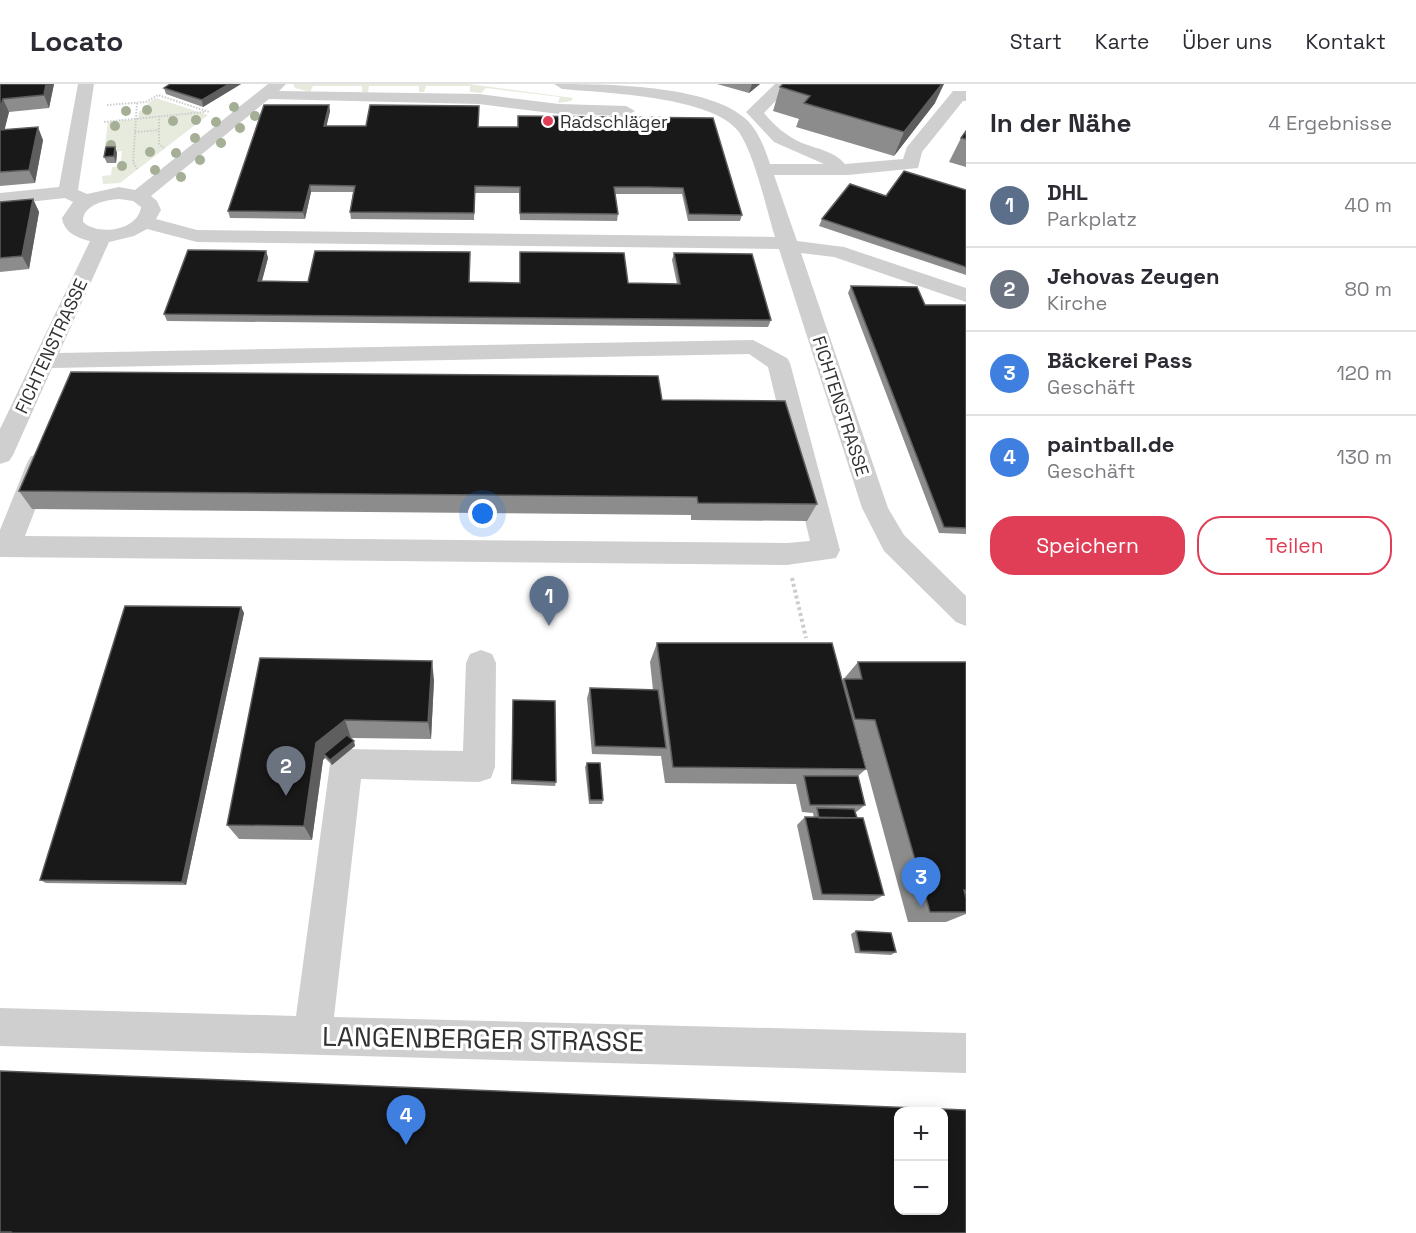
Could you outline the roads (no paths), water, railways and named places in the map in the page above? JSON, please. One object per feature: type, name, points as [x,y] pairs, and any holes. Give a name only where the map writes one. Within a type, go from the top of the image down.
[{"type":"street","points":[[68,192],[83,101],[105,84]]},
{"type":"street","name":"FICHTENSTRASSE","points":[[562,84],[697,102],[726,113],[740,122],[750,136],[763,170],[876,508],[894,543],[966,614]]},
{"type":"street","points":[[784,84],[755,112],[759,118],[787,143],[831,159],[842,169]]},
{"type":"street","points":[[580,109],[589,87]]},
{"type":"street","points":[[139,196],[272,89],[279,96],[479,99],[626,111]]},
{"type":"street","points":[[932,98],[959,100]]},
{"type":"street","points":[[912,164],[913,151],[959,100]]},
{"type":"street","points":[[763,170],[842,169],[912,164],[933,170]]},
{"type":"street","points":[[0,199],[68,192],[87,202]]},
{"type":"street","points":[[119,193],[139,196],[146,200],[151,210],[144,222],[126,232],[102,236],[83,233],[73,224],[75,212],[87,202],[119,193]]},
{"type":"street","points":[[144,222],[197,236],[820,247],[966,295]]},
{"type":"street","name":"FICHTENSTRASSE","points":[[0,455],[102,236]]},
{"type":"street","points":[[44,361],[77,371],[753,347],[779,363],[826,550],[787,554],[3,546],[51,437]]},
{"type":"street","points":[[313,1035],[346,764],[479,766],[481,663]]},
{"type":"street","name":"LANGENBERGER STRASSE","points":[[0,1027],[966,1053]]},
{"type":"place","name":"Radschläger","points":[[548,121]]},
{"type":"place","name":"DHL","points":[[549,626]]},
{"type":"place","name":"Jehovas Zeugen","points":[[286,796]]},
{"type":"place","name":"Bäckerei Pass","points":[[921,907]]},
{"type":"place","name":"paintball.de","points":[[406,1145]]}]
